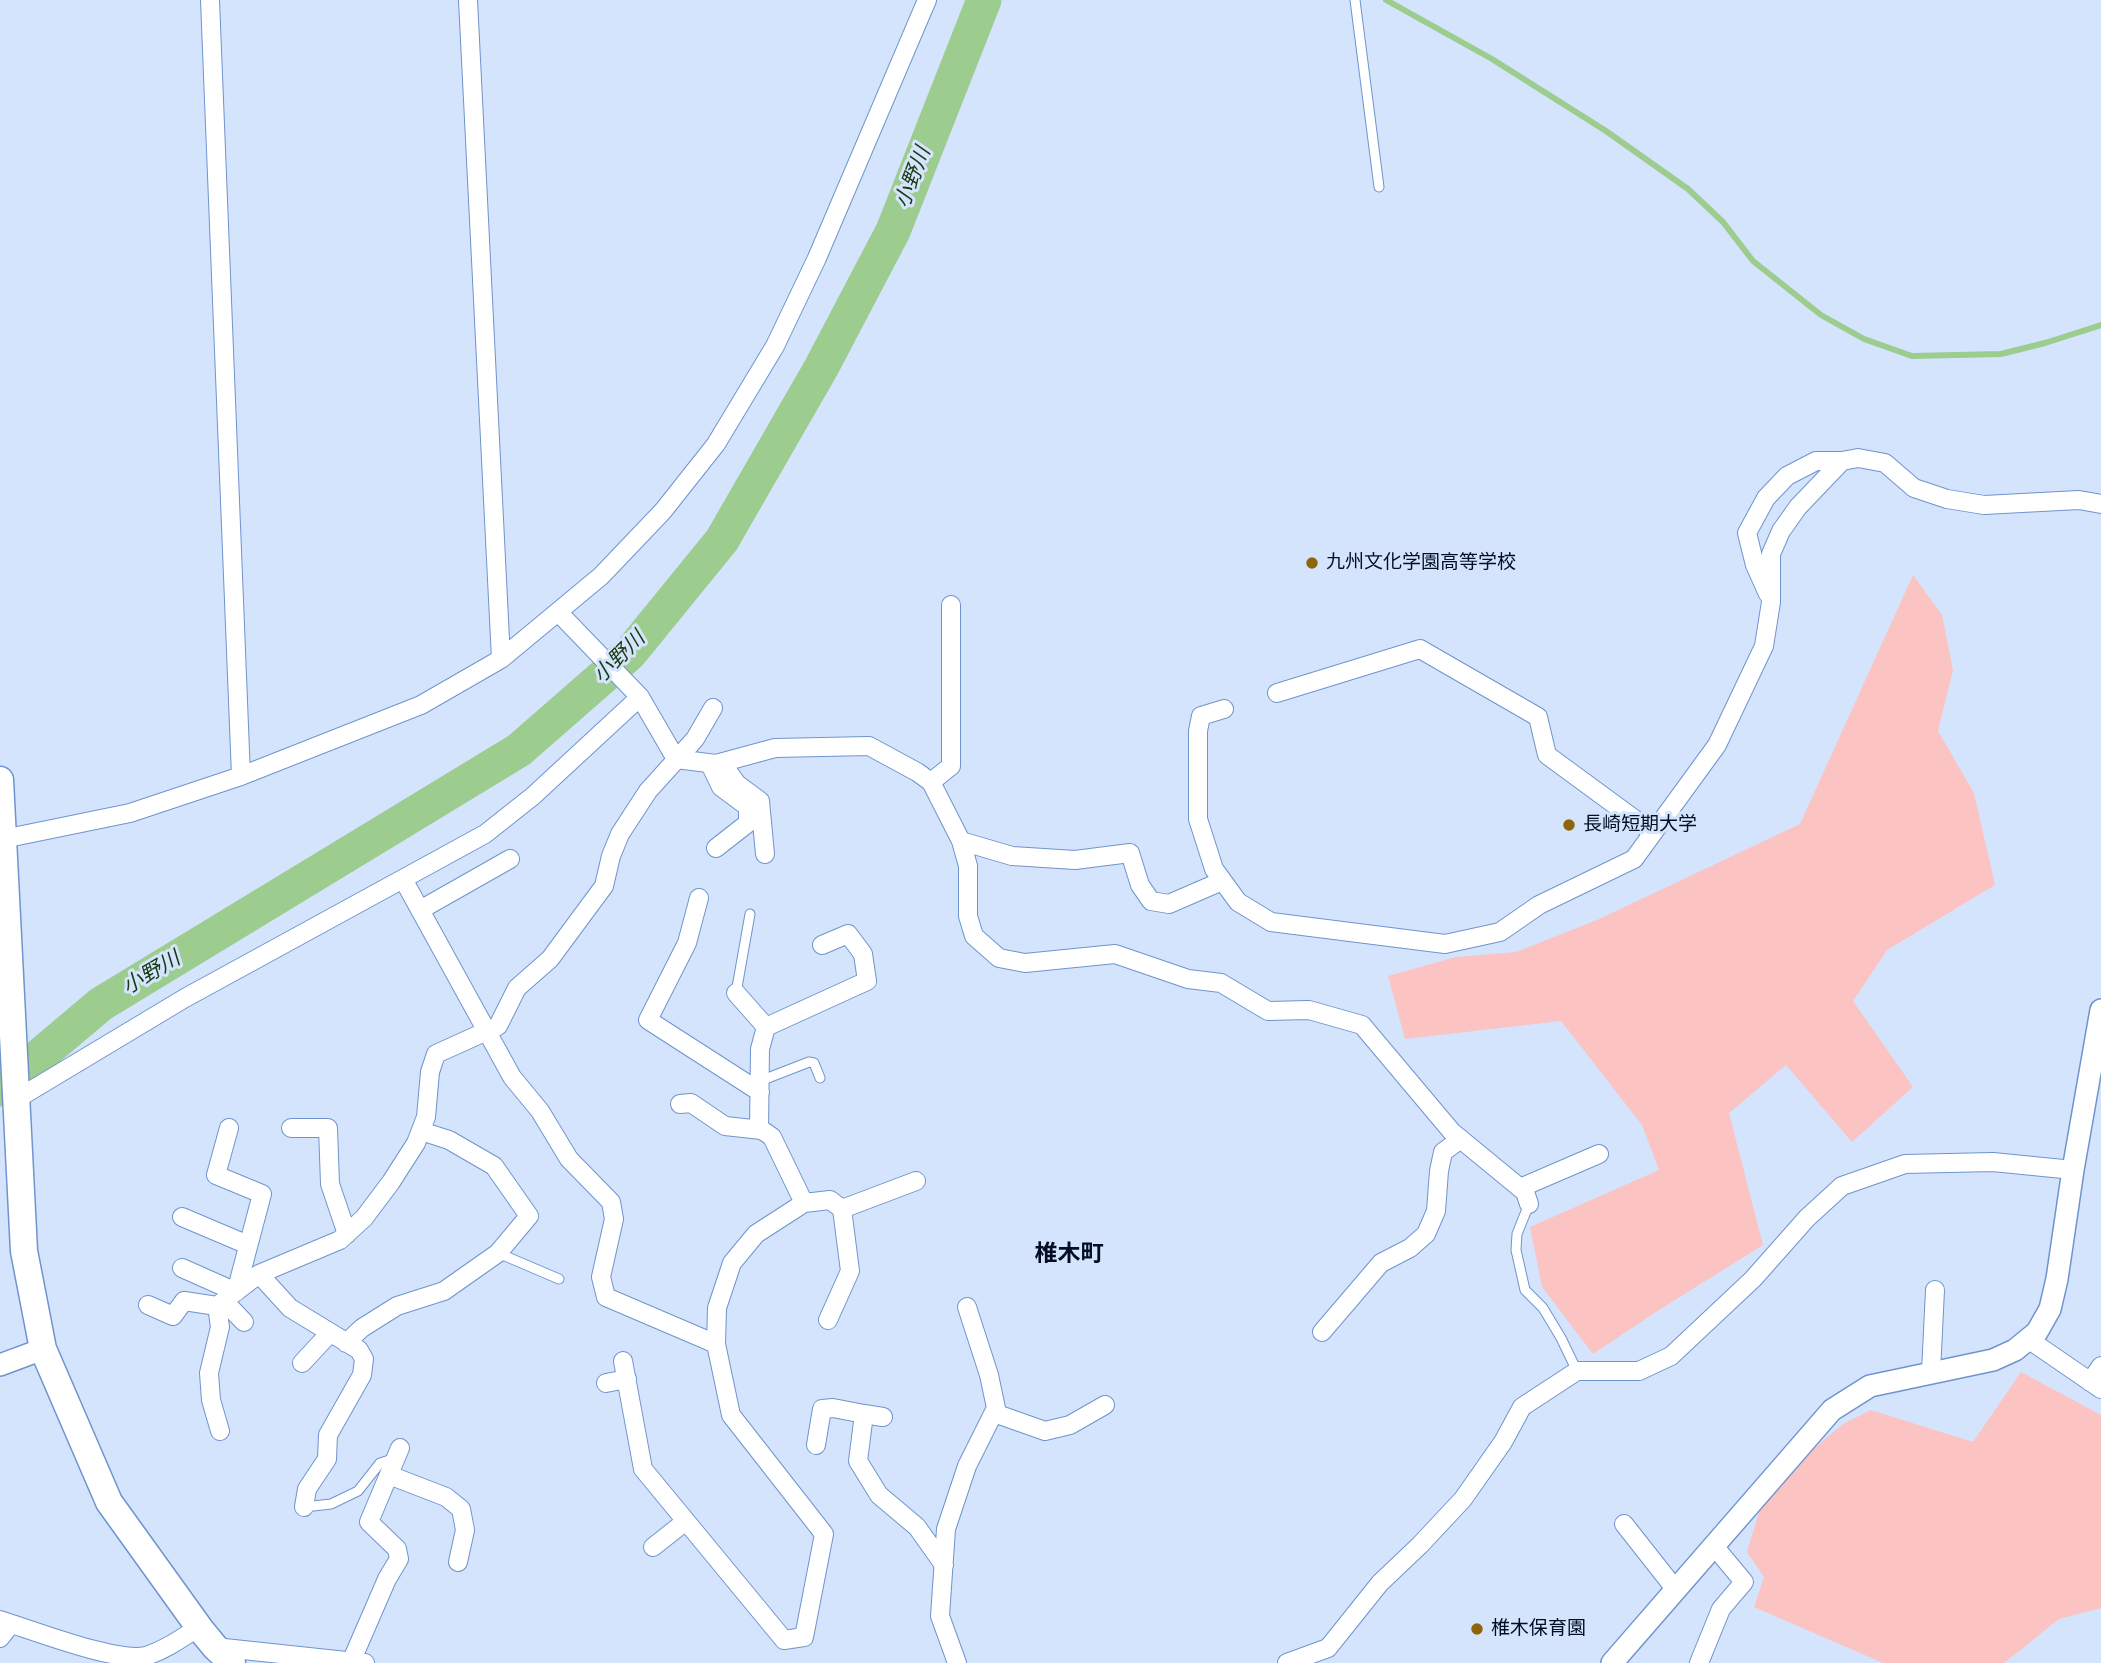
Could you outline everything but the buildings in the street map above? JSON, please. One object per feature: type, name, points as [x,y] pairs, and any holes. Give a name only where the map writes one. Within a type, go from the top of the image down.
[{"type":"main road","points":[[0,780],[4,918],[10,977],[24,1251],[43,1349],[109,1502],[215,1645]]},
{"type":"street","points":[[210,0],[241,776]]},
{"type":"street","points":[[468,0],[501,659]]},
{"type":"street","points":[[3,839],[130,813],[241,776],[421,705],[501,659],[563,617],[663,511],[716,444],[768,357],[817,258],[927,0]]},
{"type":"street","points":[[1771,602],[1755,565],[1747,533],[1766,498],[1787,476],[1816,461],[1858,458],[1885,463],[1914,488],[1947,499],[1984,505],[2079,500],[2101,503]]},
{"type":"street","points":[[1224,709],[1201,716],[1198,731],[1198,819],[1214,869],[1238,902],[1271,922],[1445,944],[1500,932],[1539,905],[1634,859],[1717,745],[1764,646],[1771,602],[1771,554],[1781,531],[1798,507],[1842,461]]},
{"type":"street","points":[[931,782],[951,766],[951,605]]},
{"type":"street","points":[[563,617],[637,694],[676,759]]},
{"type":"street","points":[[1277,693],[1420,649],[1538,717],[1547,755],[1652,832]]},
{"type":"street","points":[[15,1100],[185,998],[485,834],[533,796],[637,694]]},
{"type":"street","points":[[148,1305],[173,1316],[184,1301],[225,1300],[258,1274],[340,1240],[363,1218],[416,1143],[426,1117],[430,1072],[436,1054],[498,1026],[517,988],[550,959],[604,886],[611,856],[620,834],[648,792],[695,739],[713,708]]},
{"type":"street","points":[[676,759],[716,763],[775,748],[869,747],[917,772],[931,782],[961,841],[968,866],[968,916],[974,936],[999,958],[1025,963],[1115,954],[1188,979],[1220,983],[1268,1011],[1309,1010],[1362,1025],[1452,1132],[1525,1192],[1529,1205]]},
{"type":"street","points":[[716,763],[721,787],[748,807],[748,823],[716,848]]},
{"type":"street","points":[[716,763],[737,784],[760,801],[765,854]]},
{"type":"street","points":[[961,841],[1013,856],[1075,860],[1130,853],[1140,885],[1151,901],[1169,904],[1222,881]]},
{"type":"street","points":[[420,910],[510,859]]},
{"type":"street","points":[[403,879],[512,1077],[540,1111],[569,1159],[611,1202],[614,1219],[601,1277],[606,1297],[716,1344]]},
{"type":"street","points":[[699,898],[687,943],[648,1020],[760,1086]]},
{"type":"street","points":[[766,1027],[867,981],[863,954],[848,934],[822,945]]},
{"type":"street","points":[[736,993],[766,1027]]},
{"type":"street","points":[[1612,1663],[1832,1410],[1870,1386],[1993,1360],[2014,1350],[2037,1332],[2050,1309],[2057,1279],[2101,1010]]},
{"type":"street","points":[[759,1130],[760,1049],[766,1027]]},
{"type":"street","points":[[680,1104],[691,1103],[725,1126],[759,1130],[772,1137],[804,1203]]},
{"type":"street","points":[[220,1431],[211,1400],[209,1373],[225,1300],[248,1245],[262,1194],[216,1175],[229,1128]]},
{"type":"street","points":[[290,1128],[328,1128],[330,1184],[347,1234]]},
{"type":"street","points":[[346,1343],[362,1328],[397,1306],[444,1291],[498,1253],[529,1216],[494,1166],[449,1140],[421,1131]]},
{"type":"street","points":[[1322,1332],[1381,1263],[1410,1248],[1426,1234],[1436,1211],[1443,1152],[1461,1139]]},
{"type":"street","points":[[1520,1188],[1599,1154]]},
{"type":"street","points":[[1287,1663],[1331,1656],[1380,1583],[1463,1499],[1503,1442],[1522,1407],[1577,1371],[1639,1371],[1671,1356],[1754,1279],[1807,1218],[1842,1186],[1905,1164],[1993,1162],[2073,1170]]},
{"type":"street","points":[[842,1209],[916,1181]]},
{"type":"street","points":[[606,1382],[625,1370],[643,1469],[784,1640],[804,1637],[824,1534],[731,1415],[716,1344],[718,1308],[732,1263],[755,1234],[804,1203],[830,1199],[842,1209],[850,1271],[828,1320]]},
{"type":"street","points":[[182,1217],[248,1245]]},
{"type":"street","points":[[182,1268],[225,1300],[244,1322]]},
{"type":"street","points":[[258,1274],[290,1308],[359,1350],[363,1359],[362,1375],[328,1435],[327,1459],[307,1489],[304,1507]]},
{"type":"street","points":[[1931,1372],[1935,1290]]},
{"type":"street","points":[[957,1663],[940,1616],[946,1529],[967,1466],[996,1408],[989,1375],[967,1307]]},
{"type":"street","points":[[302,1363],[329,1334]]},
{"type":"street","points":[[2028,1339],[2096,1385],[2101,1366]]},
{"type":"street","points":[[0,1365],[43,1349]]},
{"type":"street","points":[[994,1413],[1045,1432],[1070,1425],[1105,1405]]},
{"type":"street","points":[[816,1445],[822,1409],[833,1408],[883,1417]]},
{"type":"street","points":[[864,1414],[858,1461],[879,1494],[917,1527],[944,1564]]},
{"type":"street","points":[[4,1627],[108,1656],[159,1656],[215,1645],[358,1662],[387,1579],[399,1559],[397,1549],[369,1522],[395,1461],[461,1509],[465,1530],[458,1562]]},
{"type":"street","points":[[653,1547],[686,1521]]},
{"type":"street","points":[[1624,1524],[1676,1590]]},
{"type":"street","points":[[1699,1663],[1721,1609],[1744,1582],[1714,1546]]},
{"type":"lane","points":[[1355,0],[1379,187]]},
{"type":"lane","points":[[736,993],[750,914]]},
{"type":"lane","points":[[760,1086],[809,1062],[814,1063],[820,1078]]},
{"type":"lane","points":[[1529,1205],[1517,1234],[1516,1250],[1525,1290],[1543,1308],[1577,1371]]},
{"type":"lane","points":[[498,1253],[559,1279]]},
{"type":"lane","points":[[304,1507],[331,1504],[358,1491],[380,1463],[395,1461]]},
{"type":"shaded area","points":[[1913,575],[1942,615],[1953,670],[1938,731],[1974,793],[1995,885],[1887,950],[1853,1001],[1913,1087],[1852,1142],[1786,1065],[1729,1113],[1763,1245],[1593,1354],[1542,1287],[1530,1227],[1659,1170],[1642,1125],[1561,1021],[1405,1039],[1388,976],[1456,957],[1516,952],[1597,920],[1800,824]]},
{"type":"shaded area","points":[[2021,1372],[2101,1415],[2101,1608],[2059,1619],[2004,1663],[1883,1663],[1754,1607],[1764,1577],[1747,1552],[1766,1489],[1843,1424],[1871,1410],[1973,1442]]},
{"type":"waterway","name":"小野川","points":[[0,1089],[101,1004],[519,750],[630,653],[722,540],[821,368],[893,231],[984,0]]},
{"type":"waterway","points":[[1386,0],[1492,59],[1606,131],[1688,189],[1723,222],[1753,261],[1821,315],[1864,339],[1912,356],[2001,354],[2101,325]]},
{"type":"place","name":"九州文化学園高等学校","points":[[1312,563]]},
{"type":"place","name":"長崎短期大学","points":[[1569,825]]},
{"type":"place","name":"椎木保育園","points":[[1477,1629]]},
{"type":"district","name":"椎木町","points":[[1069,1255]]}]
